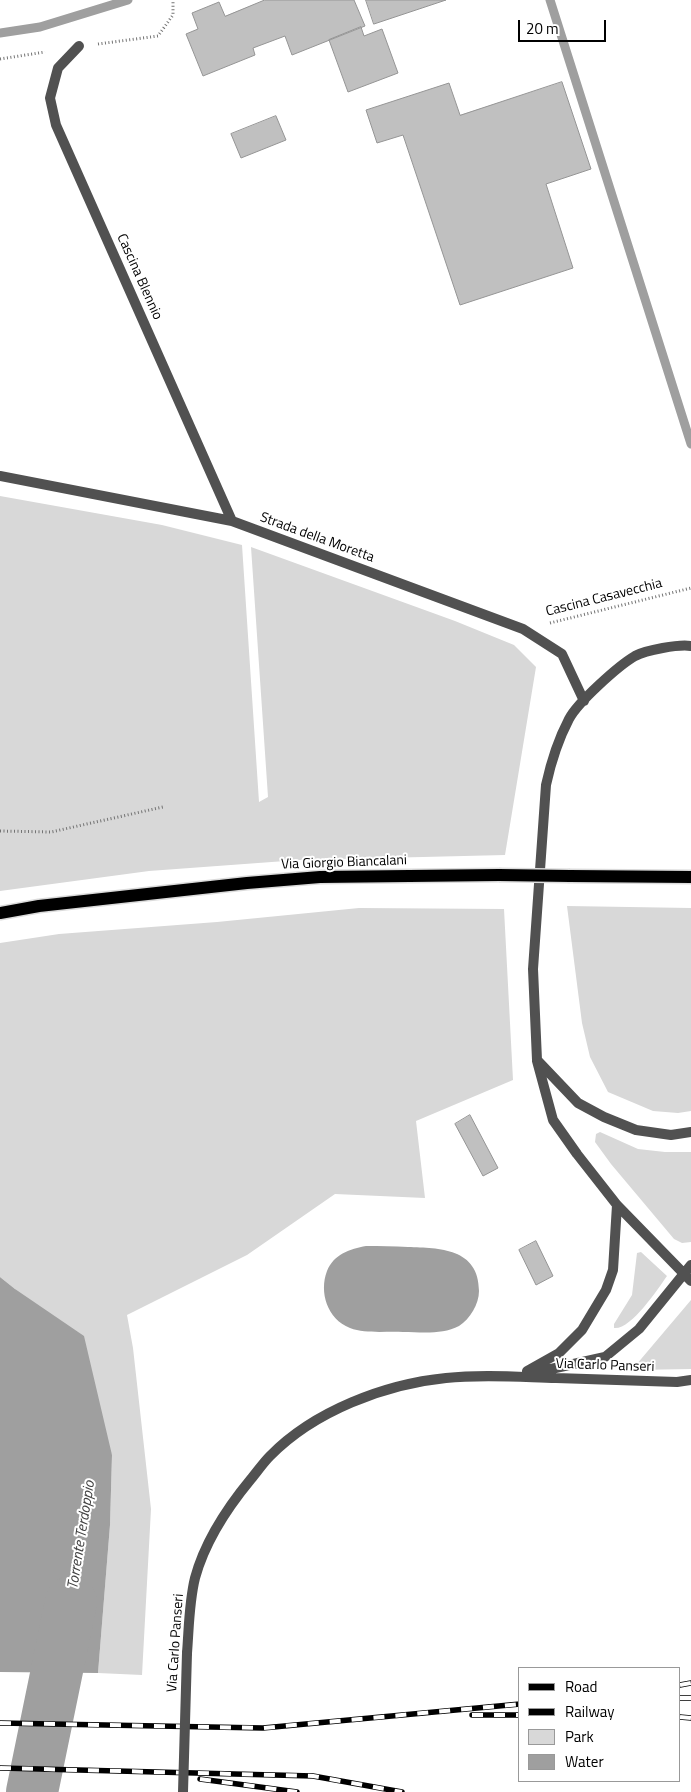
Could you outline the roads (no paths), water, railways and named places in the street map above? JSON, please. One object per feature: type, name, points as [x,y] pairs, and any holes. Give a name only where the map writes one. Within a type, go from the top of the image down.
[{"type":"main road","name":"Via Giorgio Biancalani","points":[[0,913],[39,906],[169,890],[320,877],[499,875],[691,878]]},
{"type":"street","name":"Cascina Blennio","points":[[79,46],[58,68],[50,98],[56,125],[232,521]]},
{"type":"street","name":"Strada della Moretta","points":[[0,476],[232,521],[523,629],[562,654],[584,701]]},
{"type":"street","points":[[688,1278],[617,1205],[553,1120],[537,1060],[533,969],[546,785],[552,758],[569,718],[598,685],[636,655],[680,644],[691,646]]},
{"type":"street","points":[[537,1060],[578,1103],[604,1117],[636,1130],[671,1135],[691,1132]]},
{"type":"street","name":"Via Carlo Panseri","points":[[518,1376],[559,1352],[582,1330],[606,1290],[612,1270],[617,1205]]},
{"type":"street","name":"Via Carlo Panseri","points":[[518,1376],[605,1357],[639,1329],[688,1278],[691,1265]]},
{"type":"street","name":"Via Carlo Panseri","points":[[183,1792],[189,1615],[195,1578],[205,1549],[234,1499],[270,1456],[307,1426],[334,1410],[363,1398],[408,1384],[447,1378],[518,1376],[677,1382],[691,1380]]},
{"type":"water","points":[[366,1246],[432,1248],[455,1253],[465,1258],[472,1266],[477,1277],[479,1296],[473,1311],[459,1326],[439,1332],[369,1332],[356,1330],[342,1324],[331,1312],[327,1304],[324,1288],[327,1271],[338,1256]]},
{"type":"water","points":[[0,1277],[84,1336],[112,1455],[110,1525],[98,1673],[0,1672]]},
{"type":"waterway","points":[[0,33],[40,27],[128,0]]},
{"type":"waterway","points":[[550,0],[691,444]]},
{"type":"waterway","name":"Torrente Terdoppio","points":[[32,1792],[71,1602]]},
{"type":"railway","points":[[681,1685],[691,1683]]},
{"type":"railway","points":[[681,1698],[691,1698]]},
{"type":"railway","points":[[0,1723],[263,1728],[518,1704]]},
{"type":"railway","points":[[472,1715],[518,1715]]},
{"type":"railway","points":[[681,1717],[691,1718]]},
{"type":"railway","points":[[0,1768],[313,1776],[402,1792]]},
{"type":"railway","points":[[200,1779],[297,1792]]}]
